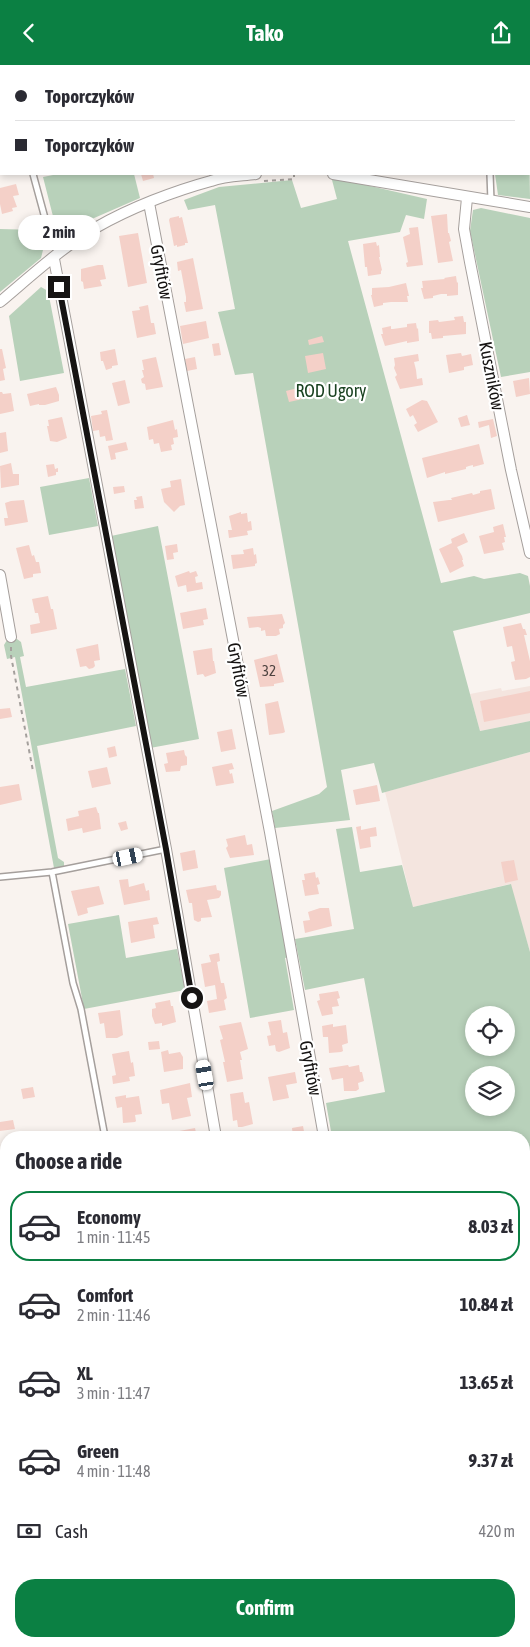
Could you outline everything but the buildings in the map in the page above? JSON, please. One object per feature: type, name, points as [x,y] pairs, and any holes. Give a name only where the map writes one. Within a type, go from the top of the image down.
[{"type":"street","points":[[0,302],[57,256],[96,228],[149,203],[212,180],[249,175]]},
{"type":"street","points":[[347,175],[374,177],[467,197],[530,207]]},
{"type":"street","name":"Kuszników","points":[[467,197],[464,229],[468,254],[511,470],[530,553]]},
{"type":"street","name":"Gryfitów","points":[[149,203],[292,950],[293,969],[323,1131]]},
{"type":"street","points":[[57,256],[166,849],[215,1131]]},
{"type":"street","points":[[0,575],[11,637]]},
{"type":"lane","points":[[34,175],[57,256]]},
{"type":"lane","points":[[490,175],[491,201]]},
{"type":"lane","points":[[0,877],[52,873],[166,849]]},
{"type":"lane","points":[[52,873],[73,983],[81,1009],[103,1131]]},
{"type":"path","points":[[11,656],[33,771]]},
{"type":"shaded area","points":[[530,686],[530,721],[480,731],[470,694],[501,688],[502,691]]},
{"type":"shaded area","points":[[530,752],[530,952],[510,884],[413,907],[385,792]]},
{"type":"green space","points":[[53,175],[134,175],[140,198],[85,222],[67,239],[58,236],[43,177]]},
{"type":"green space","points":[[495,175],[530,175],[530,199],[498,195]]},
{"type":"green space","name":"ROD Ugory","points":[[292,180],[301,208],[337,199],[332,180],[344,180],[427,199],[424,219],[406,215],[400,232],[348,241],[441,583],[474,576],[484,579],[520,573],[528,576],[530,613],[453,631],[480,731],[530,721],[530,752],[382,793],[374,763],[341,770],[350,820],[275,828],[272,811],[319,794],[327,787],[253,373],[235,375],[218,312],[235,309],[215,205],[188,210],[184,200],[219,187]]},
{"type":"green space","points":[[481,208],[530,218],[530,372],[501,377],[470,231],[473,210]]},
{"type":"green space","points":[[0,229],[39,230],[43,250],[41,258],[0,292]]},
{"type":"green space","points":[[41,287],[48,291],[64,373],[20,381],[9,316]]},
{"type":"green space","points":[[89,478],[98,526],[49,535],[40,487]]},
{"type":"green space","points":[[158,526],[199,739],[150,748],[111,536]]},
{"type":"green space","points":[[17,639],[21,642],[24,656],[20,657],[26,687],[125,669],[136,726],[37,746],[58,858],[64,862],[64,867],[54,868],[15,657],[7,659],[4,645],[7,640]]},
{"type":"green space","points":[[352,827],[360,872],[402,865],[413,907],[511,884],[530,952],[530,1131],[331,1131],[326,1103],[385,1092],[364,978],[305,990],[295,939],[354,929],[336,829]]},
{"type":"green space","points":[[271,859],[289,957],[285,958],[294,1010],[250,1018],[224,868]]},
{"type":"green space","points":[[119,915],[126,958],[177,949],[185,990],[84,1009],[68,924]]},
{"type":"route","points":[[59,287],[166,849],[192,998]]}]
